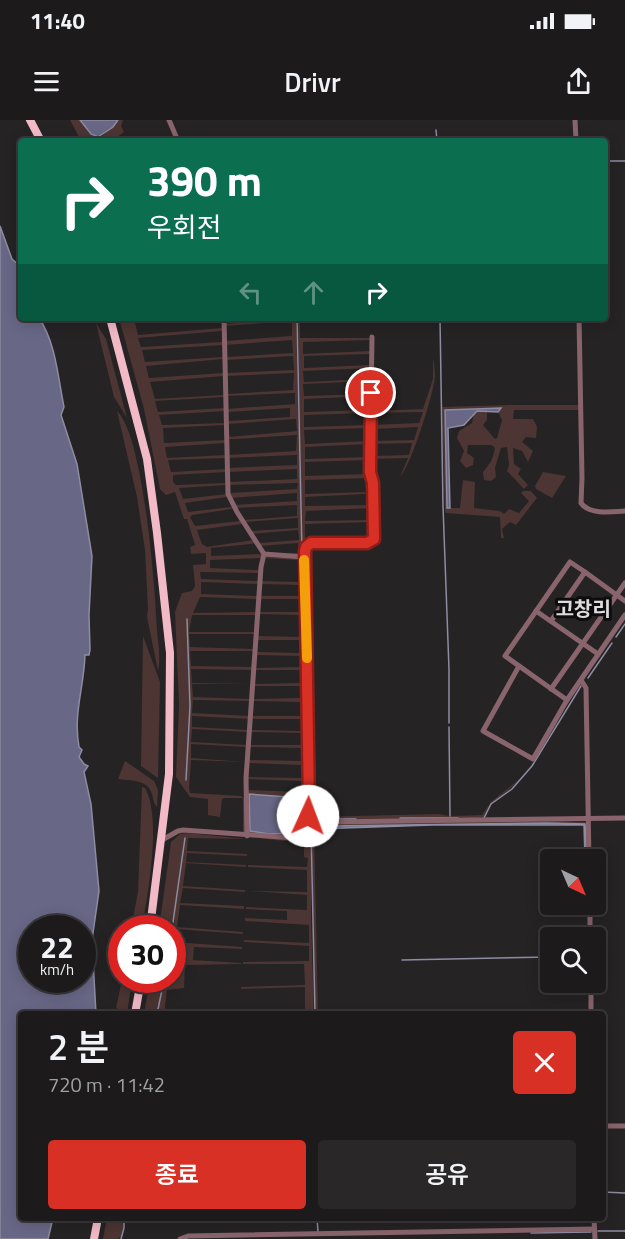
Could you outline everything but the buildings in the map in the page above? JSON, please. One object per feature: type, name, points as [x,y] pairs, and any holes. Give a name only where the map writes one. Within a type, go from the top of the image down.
[{"type":"highway","points":[[30,120],[39,138]]},
{"type":"highway","points":[[111,321],[147,459],[163,587],[171,680],[169,774],[152,915]]},
{"type":"highway","points":[[136,1011],[139,993]]},
{"type":"highway","points":[[94,1239],[97,1221]]},
{"type":"street","points":[[169,120],[177,138]]},
{"type":"street","points":[[575,120],[576,138]]},
{"type":"street","points":[[224,321],[228,494],[264,554],[261,567],[246,778],[247,836]]},
{"type":"street","points":[[579,321],[581,503],[590,510],[625,511]]},
{"type":"street","points":[[162,840],[183,830],[294,838],[304,834],[309,823],[304,557],[306,547],[311,543],[367,543],[374,539],[373,483],[370,472],[372,337]]},
{"type":"street","points":[[264,554],[304,557]]},
{"type":"street","points":[[567,700],[506,656],[570,562],[625,601]]},
{"type":"street","points":[[551,621],[585,572]]},
{"type":"street","points":[[551,689],[625,583]]},
{"type":"street","points":[[536,611],[598,654]]},
{"type":"street","points":[[519,666],[483,731],[533,759],[567,700],[625,615]]},
{"type":"street","points":[[581,680],[586,688],[589,849]]},
{"type":"street","points":[[309,823],[625,818]]},
{"type":"street","points":[[591,993],[591,1011]]},
{"type":"street","points":[[606,1126],[625,1126]]},
{"type":"street","points":[[594,1221],[595,1239]]},
{"type":"street","points":[[180,1239],[188,1236],[314,1236],[594,1229]]},
{"type":"shaded area","points":[[70,120],[80,120],[94,137],[102,136],[118,120],[123,120],[121,126],[124,132],[116,138],[79,138]]},
{"type":"shaded area","points":[[120,321],[157,321],[135,323],[138,335],[222,328],[222,331],[138,338],[141,347],[222,342],[223,345],[142,350],[145,362],[223,357],[223,359],[146,366],[149,378],[223,373],[223,376],[150,382],[155,399],[224,395],[224,397],[155,401],[158,412],[224,408],[225,411],[159,415],[162,425],[225,423],[225,425],[163,428],[164,443],[225,440],[225,443],[165,447],[167,458],[226,455],[226,458],[168,460],[171,472],[226,469],[226,472],[173,475],[173,482],[176,485],[226,483],[226,485],[179,488],[183,499],[227,494],[227,497],[185,503],[188,512],[231,507],[232,509],[192,515],[190,517],[195,526],[240,521],[242,524],[197,530],[202,544],[207,547],[253,540],[254,543],[251,544],[211,548],[211,556],[261,554],[261,558],[210,560],[210,568],[259,570],[259,573],[200,572],[201,579],[259,581],[258,584],[201,582],[201,594],[258,596],[257,599],[200,597],[193,613],[257,612],[257,615],[192,615],[189,632],[255,632],[255,634],[189,634],[190,647],[254,649],[254,651],[190,651],[191,666],[253,667],[253,670],[191,669],[192,683],[252,684],[192,684],[193,697],[251,699],[251,701],[193,700],[192,713],[250,716],[249,719],[192,716],[192,727],[249,730],[248,732],[192,729],[191,742],[247,745],[247,747],[191,744],[191,758],[246,762],[191,760],[189,788],[190,793],[244,798],[246,833],[243,832],[243,798],[224,798],[220,817],[208,815],[208,799],[190,797],[176,777],[179,705],[175,612],[182,593],[192,591],[195,586],[193,565],[206,564],[206,553],[191,554],[190,547],[195,545],[175,492],[166,495],[160,489],[144,409]]},
{"type":"shaded area","points":[[260,321],[292,321],[225,326],[225,324]]},
{"type":"shaded area","points":[[292,321],[296,321],[302,554],[298,321],[300,321],[300,338],[371,338],[370,340],[303,342],[303,354],[370,351],[370,354],[304,356],[304,368],[370,365],[370,368],[303,371],[304,382],[370,379],[370,381],[303,384],[304,396],[370,394],[370,396],[304,399],[304,412],[369,410],[369,413],[304,415],[304,427],[369,425],[369,428],[304,430],[305,444],[369,441],[369,444],[305,447],[305,459],[369,457],[369,460],[305,462],[305,476],[369,474],[370,478],[305,480],[305,494],[365,492],[365,494],[305,497],[305,506],[373,505],[373,508],[306,511],[305,521],[373,520],[373,522],[305,524],[305,547],[302,555],[279,554],[299,553],[298,543],[260,546],[259,543],[299,540],[298,530],[252,534],[251,531],[298,528],[298,518],[245,522],[243,520],[297,516],[297,505],[236,508],[234,505],[297,501],[297,493],[231,498],[229,493],[297,489],[298,483],[229,485],[229,482],[297,479],[297,469],[228,472],[228,468],[297,465],[297,455],[228,458],[228,455],[296,451],[297,435],[237,439],[228,439],[228,437],[297,431],[296,419],[228,424],[228,421],[290,417],[290,408],[228,412],[227,409],[295,404],[295,393],[227,396],[227,394],[293,390],[294,373],[226,376],[226,373],[294,370],[293,356],[226,360],[226,357],[293,353],[292,340],[225,345],[225,341],[292,336]]},
{"type":"shaded area","points":[[96,323],[106,339],[127,418],[114,397]]},
{"type":"shaded area","points":[[433,358],[435,376],[431,397],[416,445],[400,477],[408,458],[372,459],[372,456],[409,455],[412,443],[372,444],[372,441],[414,440],[418,427],[372,429],[372,425],[419,423],[423,412],[372,413],[372,411],[423,409],[433,379]]},
{"type":"shaded area","points":[[580,405],[580,410],[514,410],[513,419],[533,419],[537,427],[536,438],[526,437],[522,442],[533,451],[528,462],[522,451],[513,448],[514,464],[521,469],[518,474],[528,485],[524,489],[507,471],[509,465],[507,447],[501,448],[495,468],[496,477],[491,481],[484,480],[483,472],[493,456],[495,448],[492,445],[468,445],[467,453],[474,458],[473,465],[466,468],[460,461],[464,451],[457,438],[459,431],[472,423],[474,412],[487,411],[487,420],[483,425],[495,439],[497,438],[502,420],[498,412],[500,409],[445,410],[447,508],[460,508],[463,480],[475,482],[474,508],[500,511],[504,514],[509,509],[519,513],[529,501],[521,493],[523,491],[531,491],[537,498],[516,525],[510,522],[502,529],[504,538],[501,538],[500,517],[445,513],[442,407]]},
{"type":"shaded area","points":[[117,411],[126,426],[141,481],[154,582],[159,650],[158,671],[147,617],[145,550],[137,497]]},
{"type":"shaded area","points":[[543,472],[566,476],[552,498],[536,489],[535,486]]},
{"type":"shaded area","points":[[264,558],[303,560],[307,820],[306,826],[303,816],[305,815],[306,788],[303,798],[249,794],[250,827],[277,833],[305,832],[299,836],[250,834],[248,831],[247,790],[302,792],[303,781],[247,779],[247,777],[303,778],[303,765],[249,763],[249,760],[304,761],[302,748],[250,747],[250,745],[302,745],[302,733],[251,732],[251,730],[301,731],[301,719],[252,719],[252,716],[301,716],[300,702],[253,701],[253,699],[301,698],[300,686],[254,686],[254,684],[300,683],[300,670],[255,670],[255,668],[301,667],[301,656],[256,655],[257,652],[300,653],[300,640],[258,640],[258,636],[301,637],[300,615],[259,614],[260,612],[300,612],[300,599],[260,599],[260,596],[300,596],[300,585],[261,584],[262,581],[300,582],[299,560]]},
{"type":"shaded area","points":[[143,636],[160,682],[158,778],[141,766]]},
{"type":"shaded area","points":[[125,761],[154,781],[158,790],[157,807],[150,789],[143,783],[118,779]]},
{"type":"shaded area","points":[[520,779],[490,805],[484,817],[476,818],[485,818],[489,811],[485,819],[310,819],[310,817],[439,814],[482,815],[491,802]]},
{"type":"shaded area","points":[[142,787],[145,788],[150,801],[153,818],[152,856],[144,915],[134,915],[138,892]]},
{"type":"shaded area","points":[[584,822],[587,823],[587,836],[585,825],[547,823],[329,826],[314,829],[318,1011],[315,1011],[312,836],[311,917],[314,1011],[305,1011],[305,987],[241,989],[241,987],[305,985],[304,964],[243,964],[243,962],[309,961],[309,946],[244,942],[244,940],[309,943],[309,925],[245,921],[245,918],[287,920],[287,911],[246,909],[246,907],[307,910],[307,895],[250,891],[307,892],[307,870],[248,867],[248,865],[307,867],[308,858],[304,857],[304,838],[285,841],[258,838],[297,838],[310,826],[317,824]]},
{"type":"shaded area","points":[[188,833],[246,839],[188,838],[187,851],[247,854],[247,856],[187,853],[186,862],[246,865],[246,867],[186,863],[183,886],[245,890],[245,892],[183,888],[180,903],[244,906],[244,909],[180,905],[179,915],[161,915],[171,842],[180,834]]},
{"type":"shaded area","points":[[186,928],[243,932],[243,934],[186,930]]},
{"type":"shaded area","points":[[186,943],[242,947],[242,949],[194,947],[193,960],[241,964],[186,965]]},
{"type":"shaded area","points":[[119,993],[130,993],[127,1011],[118,1011],[116,1008]]},
{"type":"shaded area","points":[[148,993],[167,993],[164,1011],[145,1011]]},
{"type":"shaded area","points":[[106,1221],[124,1221],[121,1237],[103,1239]]},
{"type":"water","points":[[80,120],[118,120],[113,127],[98,137],[91,134]]},
{"type":"water","points":[[0,226],[12,259],[18,264],[18,321],[41,321],[53,350],[64,407],[61,415],[77,464],[92,556],[90,650],[89,655],[85,655],[77,735],[79,747],[82,750],[79,757],[88,766],[84,772],[91,804],[99,891],[96,915],[18,915],[18,993],[95,993],[96,1011],[18,1011],[18,1221],[52,1221],[48,1239],[0,1239]]},
{"type":"water","points":[[501,408],[498,412],[477,411],[464,425],[448,428],[450,508],[447,508],[445,410]]},
{"type":"water","points":[[306,787],[303,819],[306,826],[301,833],[269,834],[250,831],[249,794],[302,798]]},
{"type":"water","points":[[547,823],[585,824],[586,849],[584,825],[433,825],[314,829],[329,826]]},
{"type":"waterway","points":[[436,130],[437,138]]},
{"type":"waterway","points":[[608,161],[625,161]]},
{"type":"waterway","points":[[297,321],[302,554]]},
{"type":"waterway","points":[[440,321],[449,723]]},
{"type":"waterway","points":[[302,560],[305,714]]},
{"type":"waterway","points":[[186,780],[190,706],[187,619]]},
{"type":"waterway","points":[[616,637],[625,624]]},
{"type":"waterway","points":[[588,678],[612,643]]},
{"type":"waterway","points":[[484,818],[491,804],[512,789],[532,766],[581,686]]},
{"type":"waterway","points":[[449,727],[450,816]]},
{"type":"waterway","points":[[400,818],[458,818]]},
{"type":"waterway","points":[[311,820],[326,819]]},
{"type":"waterway","points":[[334,819],[356,819]]},
{"type":"waterway","points":[[311,827],[315,1011]]},
{"type":"waterway","points":[[174,915],[185,838]]},
{"type":"waterway","points":[[402,960],[540,957]]},
{"type":"waterway","points":[[158,1011],[161,993]]},
{"type":"waterway","points":[[606,1192],[625,1193]]},
{"type":"waterway","points":[[121,1239],[124,1221]]},
{"type":"waterway","points":[[317,1221],[318,1232]]},
{"type":"waterway","points":[[598,1231],[625,1231]]},
{"type":"waterway","points":[[531,1233],[591,1232]]},
{"type":"slow traffic","points":[[304,560],[307,658]]},
{"type":"district","name":"고창리","points":[[583,608]]},
{"type":"route","points":[[308,816],[304,557],[306,547],[311,543],[370,543],[374,539],[373,483],[370,472],[371,393]]}]
